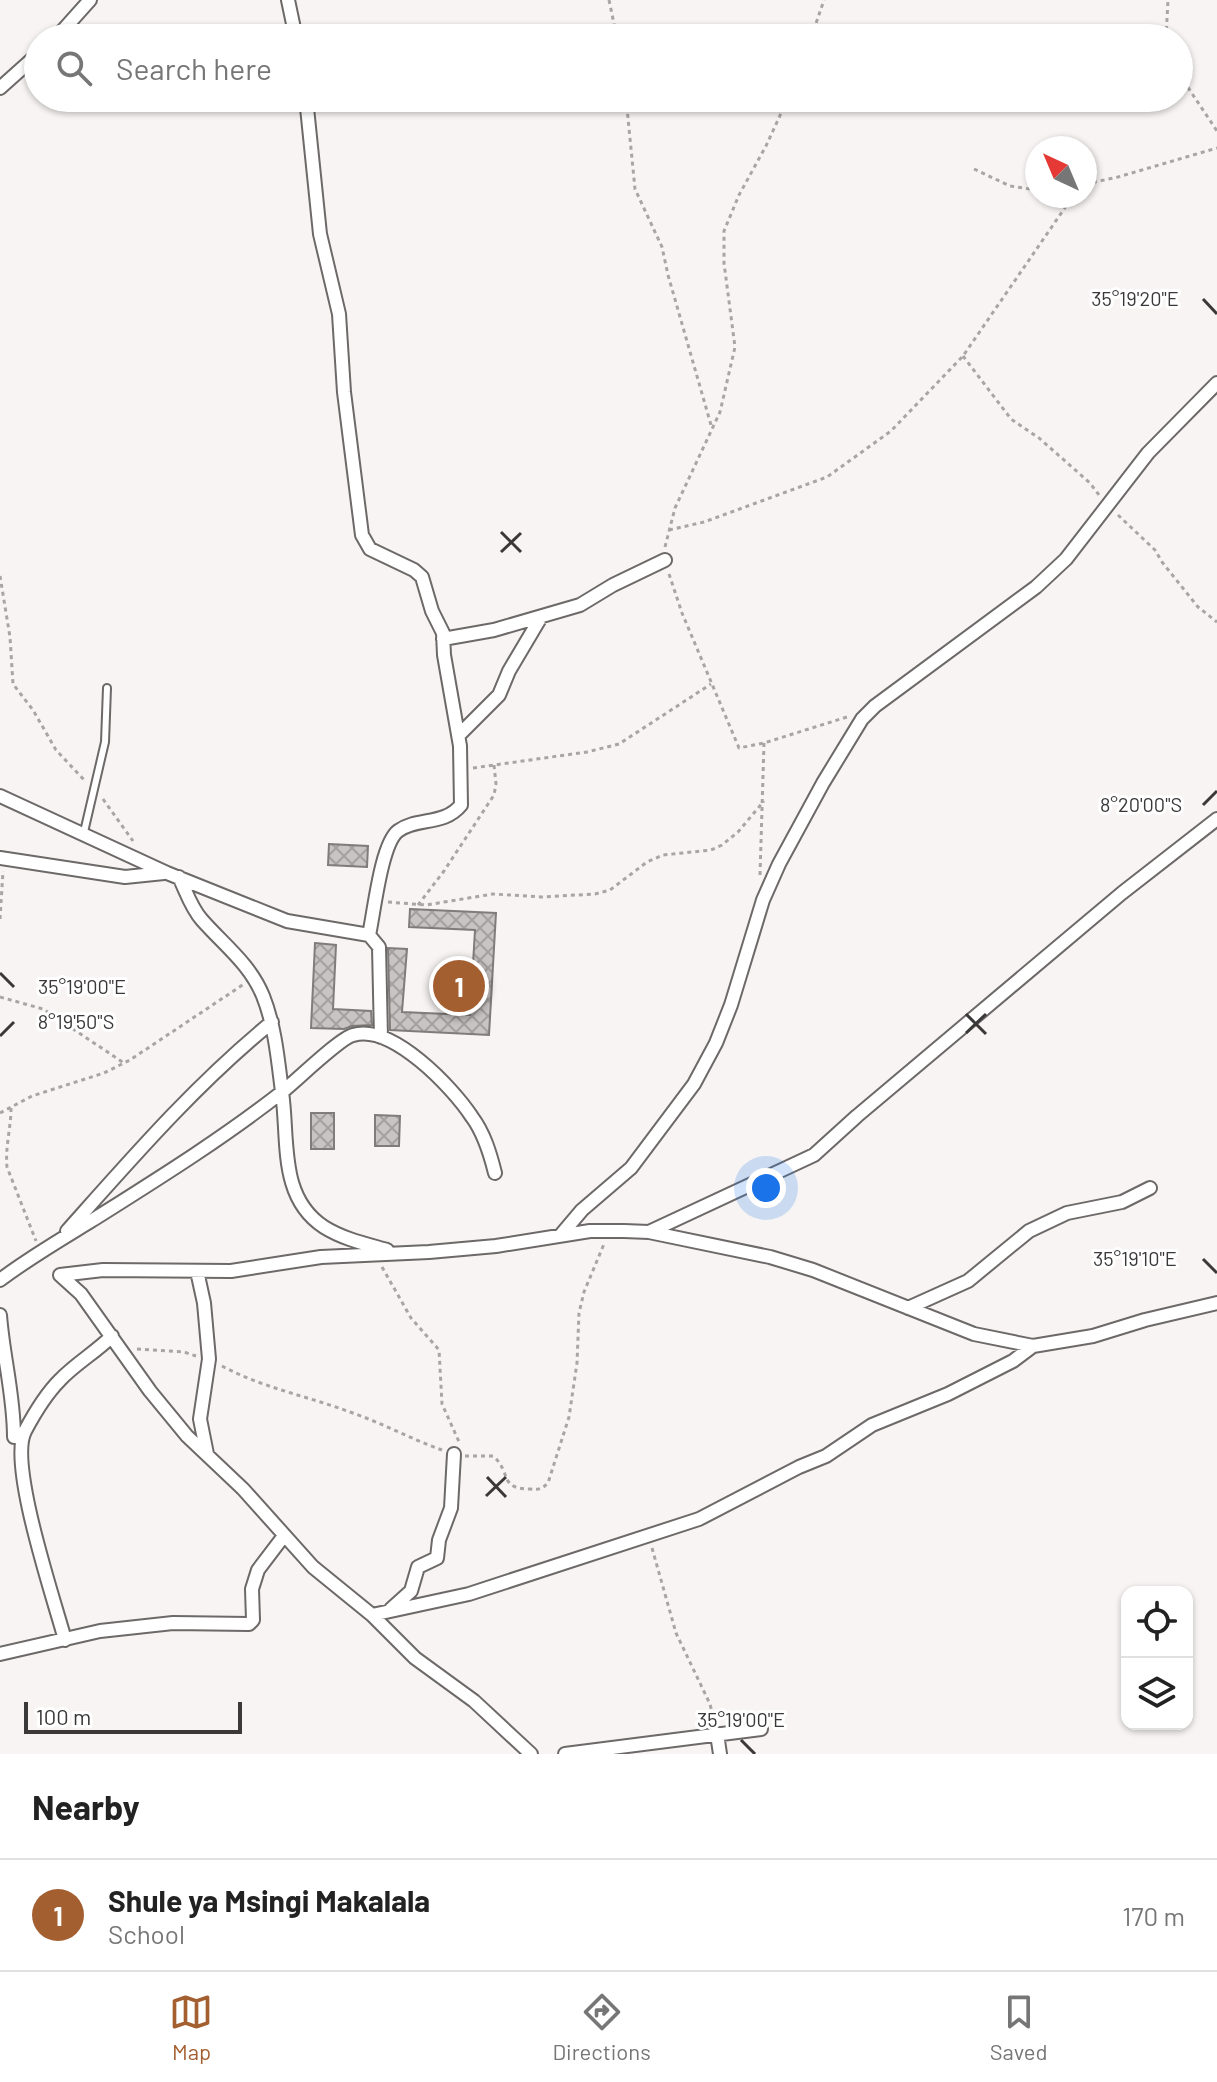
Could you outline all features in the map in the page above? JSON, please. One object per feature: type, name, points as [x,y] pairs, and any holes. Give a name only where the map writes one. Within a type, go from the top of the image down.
[{"type":"street","points":[[69,24],[90,0]]},
{"type":"street","points":[[288,0],[293,24]]},
{"type":"street","points":[[0,88],[24,67]]},
{"type":"street","points":[[307,112],[320,234],[339,314],[344,392],[362,535],[370,549],[422,577],[443,639],[459,735],[462,799],[456,810],[447,817],[405,828],[395,834],[387,848],[369,935]]},
{"type":"street","points":[[560,1236],[582,1210],[631,1168],[694,1084],[716,1043],[731,1005],[763,900],[779,864],[862,719],[1036,587],[1066,559],[1171,428],[1217,383]]},
{"type":"street","points":[[443,639],[580,605],[665,560]]},
{"type":"street","points":[[459,735],[499,695],[509,671],[541,617]]},
{"type":"street","points":[[0,796],[173,875],[287,921],[369,935],[379,947],[381,1037]]},
{"type":"street","points":[[649,1232],[814,1155],[1122,893],[1217,819]]},
{"type":"street","points":[[2,859],[125,877],[173,875]]},
{"type":"street","points":[[173,875],[195,912],[253,977],[272,1022],[288,1164],[299,1201],[332,1231],[396,1253]]},
{"type":"street","points":[[57,1242],[214,1071],[272,1022]]},
{"type":"street","points":[[0,1280],[189,1158],[282,1092],[346,1038],[362,1034],[381,1037],[396,1044],[448,1085],[474,1118],[495,1173]]},
{"type":"street","points":[[908,1308],[968,1281],[1029,1231],[1067,1213],[1122,1202],[1150,1188]]},
{"type":"street","points":[[531,1754],[474,1701],[415,1658],[372,1615],[313,1567],[283,1537],[243,1489],[208,1457],[150,1391],[81,1294],[60,1275],[103,1270],[231,1271],[321,1257],[496,1246],[609,1231],[649,1232],[799,1266],[974,1334],[1033,1346],[1093,1336],[1217,1303]]},
{"type":"street","points":[[197,1271],[204,1303],[209,1359],[200,1419],[208,1457]]},
{"type":"street","points":[[0,1315],[21,1465],[32,1520],[65,1640]]},
{"type":"street","points":[[18,1437],[61,1379],[112,1336]]},
{"type":"street","points":[[372,1615],[469,1594],[699,1519],[826,1456],[872,1425],[948,1394],[1013,1361],[1033,1346]]},
{"type":"street","points":[[0,1436],[18,1437]]},
{"type":"street","points":[[388,1611],[411,1591],[418,1567],[437,1558],[439,1540],[451,1508],[459,1455]]},
{"type":"street","points":[[0,1654],[100,1631],[173,1623],[249,1624],[253,1620],[252,1589],[258,1570],[283,1537]]},
{"type":"street","points":[[565,1754],[761,1729]]},
{"type":"street","points":[[717,1734],[720,1754]]},
{"type":"lane","points":[[84,832],[105,742],[107,688]]},
{"type":"path","points":[[609,0],[614,24]]},
{"type":"path","points":[[816,24],[824,0]]},
{"type":"path","points":[[1167,24],[1168,0]]},
{"type":"path","points":[[1193,95],[1217,131]]},
{"type":"path","points":[[627,112],[635,189],[662,247],[712,427]]},
{"type":"path","points":[[782,112],[724,231],[724,263],[735,347],[720,412],[675,508],[665,560],[682,613],[739,748],[873,708]]},
{"type":"path","points":[[1097,181],[1217,148]]},
{"type":"path","points":[[974,169],[1010,186],[1025,188]]},
{"type":"path","points":[[669,530],[704,522],[827,477],[891,431],[963,356],[1065,208]]},
{"type":"path","points":[[963,356],[1011,419],[1039,438],[1090,483],[1108,506],[1145,539],[1198,607],[1217,622]]},
{"type":"path","points":[[0,576],[10,637],[13,684],[33,710],[56,750],[96,791],[123,825],[145,862]]},
{"type":"path","points":[[461,770],[587,752],[619,744],[711,684]]},
{"type":"path","points":[[759,887],[764,743]]},
{"type":"path","points":[[418,905],[494,795],[494,764]]},
{"type":"path","points":[[376,901],[418,905],[493,894],[541,897],[595,894],[610,890],[647,862],[663,855],[711,850],[722,845],[738,832],[764,801]]},
{"type":"path","points":[[0,919],[2,859]]},
{"type":"path","points":[[0,1113],[32,1096],[124,1063],[253,977]]},
{"type":"path","points":[[0,997],[43,1009],[124,1063]]},
{"type":"path","points":[[11,1108],[7,1167],[27,1223],[42,1252]]},
{"type":"path","points":[[121,1348],[184,1352],[209,1359],[261,1385],[350,1411],[409,1438],[459,1455],[493,1456],[501,1464],[508,1483],[515,1489],[539,1489],[548,1483],[569,1417],[577,1363],[579,1313],[584,1292],[609,1231]]},
{"type":"path","points":[[373,1254],[389,1276],[411,1318],[439,1350],[442,1404],[456,1431],[459,1455]]},
{"type":"path","points":[[649,1537],[676,1633],[710,1704],[717,1734]]},
{"type":"building","points":[[329,844],[368,846],[367,867],[328,865]]},
{"type":"building","points":[[410,909],[496,913],[489,1035],[390,1030],[388,948],[407,949],[402,1012],[470,1015],[475,930],[409,927]]},
{"type":"building","points":[[315,943],[336,945],[333,1009],[371,1011],[372,1025],[344,1029],[311,1028]]},
{"type":"building","points":[[311,1113],[334,1113],[334,1149],[311,1149]]},
{"type":"building","points":[[375,1115],[400,1116],[399,1146],[375,1146]]},
{"type":"place","name":"Shule ya Msingi Makalala","points":[[459,986]]}]
